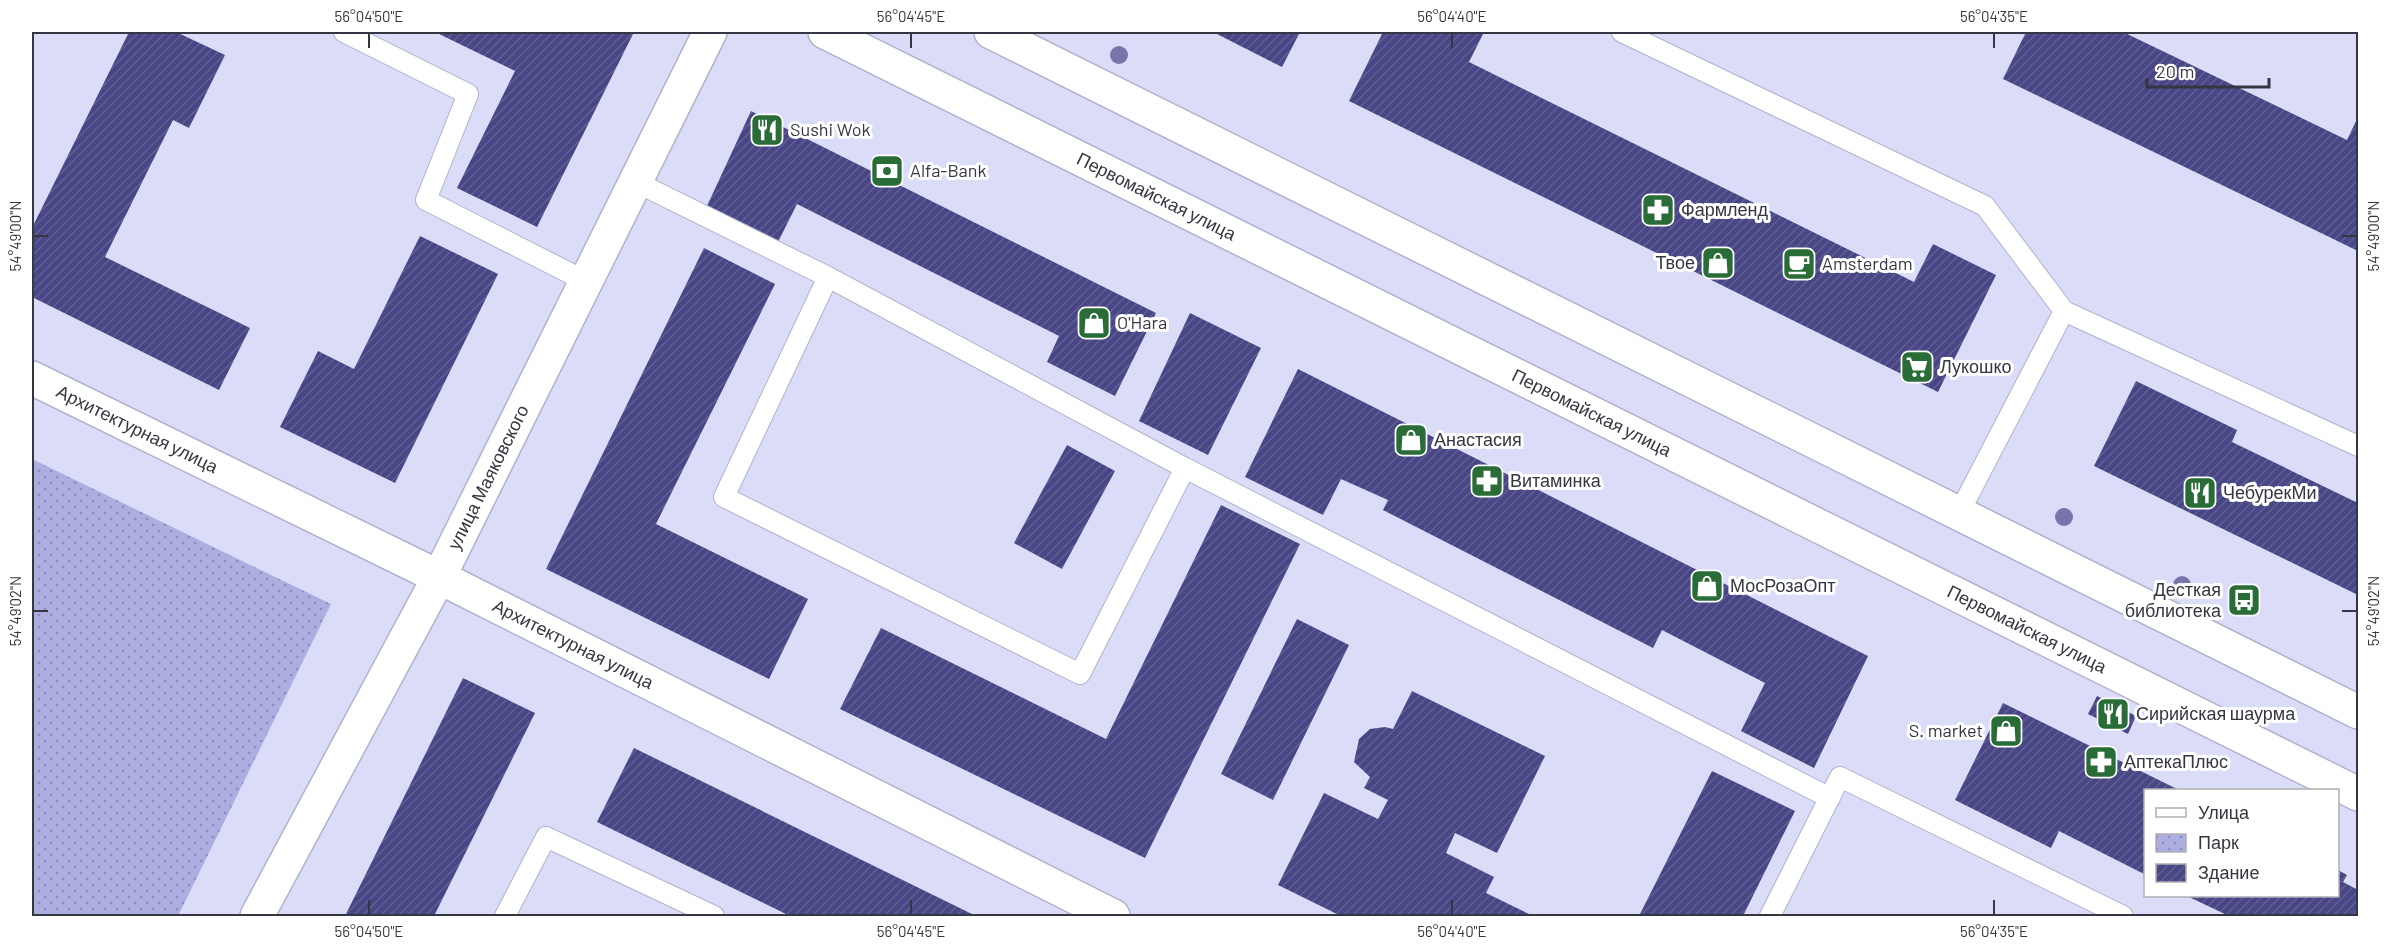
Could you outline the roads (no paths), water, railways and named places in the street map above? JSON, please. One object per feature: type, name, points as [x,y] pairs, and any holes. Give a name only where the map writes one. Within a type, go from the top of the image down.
[{"type":"main road","name":"улица Маяковского","points":[[257,916],[439,577],[710,32]]},
{"type":"main road","name":"Первомайская улица","points":[[825,32],[2358,794]]},
{"type":"main road","points":[[990,32],[2358,712]]},
{"type":"main road","name":"Архитектурная улица","points":[[32,378],[439,577],[1100,914]]},
{"type":"lane","points":[[344,32],[468,94],[426,200],[587,282]]},
{"type":"lane","points":[[1622,32],[1985,206],[2064,311],[2358,446]]},
{"type":"lane","points":[[636,182],[828,277],[1185,468],[1830,798]]},
{"type":"lane","points":[[828,277],[724,497],[1080,674],[1185,468]]},
{"type":"lane","points":[[1959,513],[2064,311]]},
{"type":"lane","points":[[1770,916],[1840,777],[2123,916]]},
{"type":"lane","points":[[505,916],[546,837],[714,916]]},
{"type":"place","name":"Sushi Wok","points":[[767,130]]},
{"type":"place","name":"Alfa-Bank","points":[[887,171]]},
{"type":"place","name":"Фармленд","points":[[1658,210]]},
{"type":"place","name":"Твое","points":[[1718,263]]},
{"type":"place","name":"Amsterdam","points":[[1799,264]]},
{"type":"place","name":"O'Hara","points":[[1094,323]]},
{"type":"place","name":"Лукошко","points":[[1917,367]]},
{"type":"place","name":"Анастасия","points":[[1411,440]]},
{"type":"place","name":"Витаминка","points":[[1487,481]]},
{"type":"place","name":"ЧебурекМи","points":[[2200,493]]},
{"type":"place","name":"МосРозаОпт","points":[[1707,586]]},
{"type":"place","name":"Десткая библиотека","points":[[2244,600]]},
{"type":"place","name":"Сирийская шаурма","points":[[2113,714]]},
{"type":"place","name":"S. market","points":[[2006,731]]},
{"type":"place","name":"АптекаПлюс","points":[[2101,762]]}]
